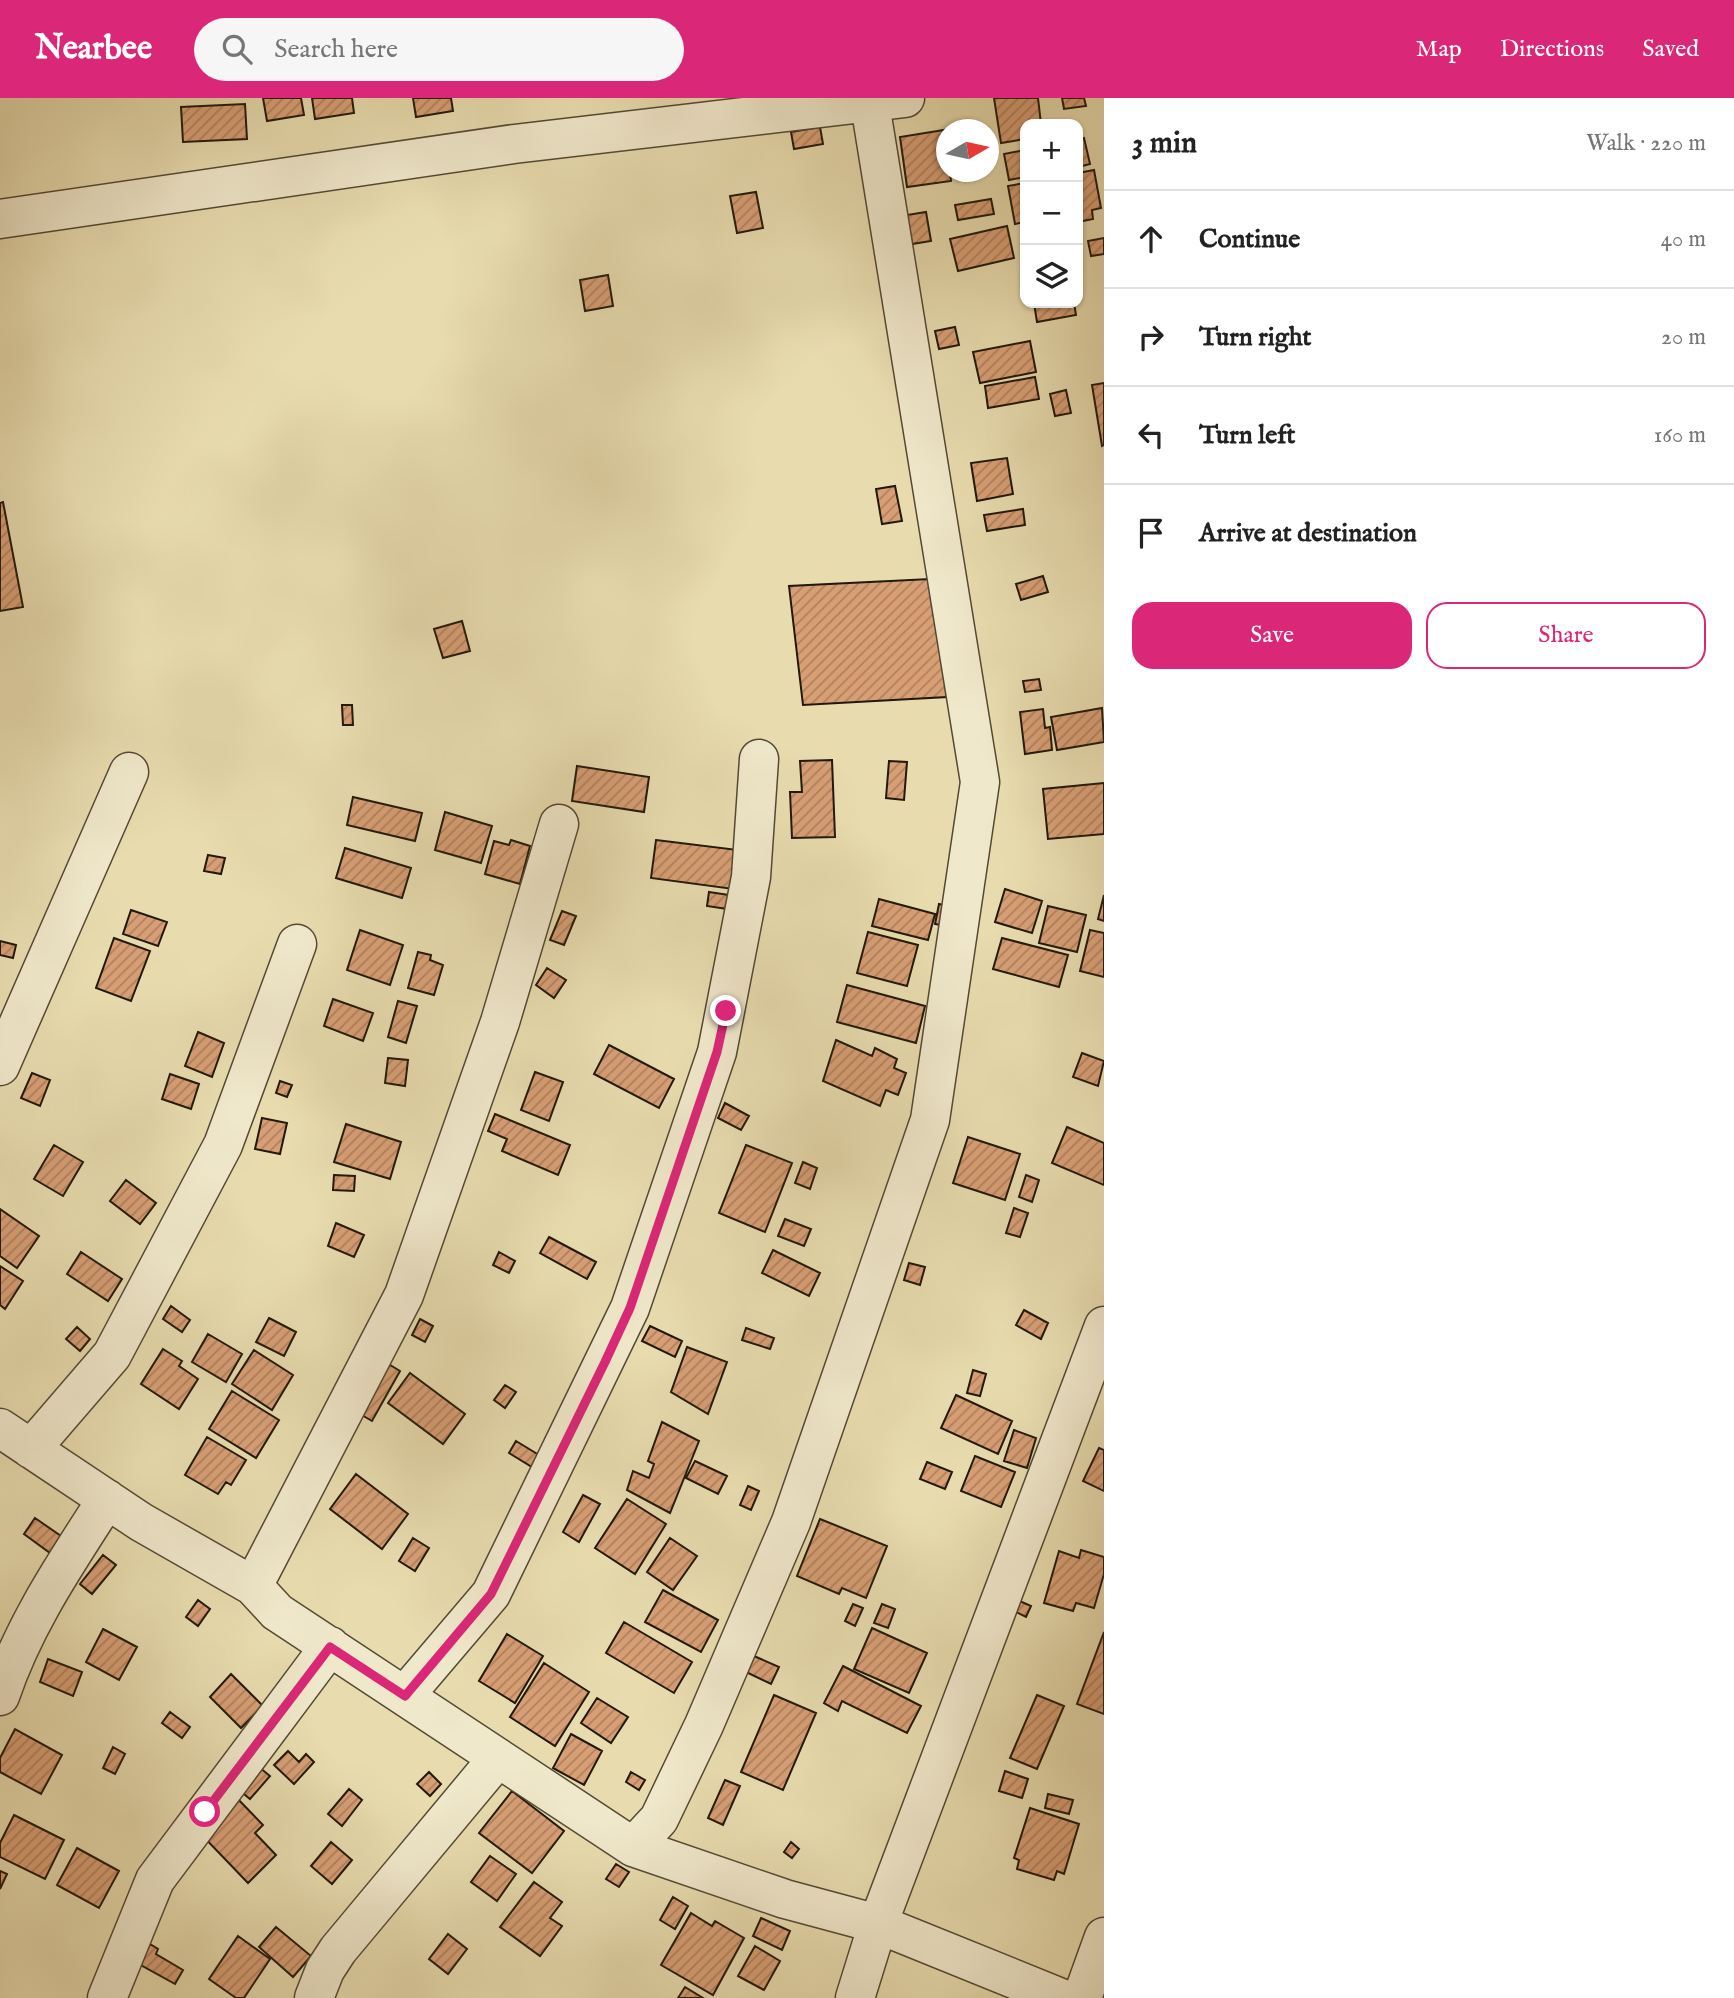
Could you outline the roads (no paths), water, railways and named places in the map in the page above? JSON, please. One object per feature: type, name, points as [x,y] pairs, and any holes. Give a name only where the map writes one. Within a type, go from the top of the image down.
[{"type":"street","points":[[0,219],[514,144],[881,100],[980,782],[930,1120],[791,1522],[704,1725],[659,1819],[633,1847]]},
{"type":"street","points":[[405,1696],[491,1594],[630,1308],[720,1038],[751,877],[759,759]]},
{"type":"street","points":[[0,1066],[129,772]]},
{"type":"street","points":[[253,1586],[404,1295],[500,1022],[559,824]]},
{"type":"street","points":[[31,1449],[112,1355],[223,1145],[297,944]]},
{"type":"street","points":[[855,1998],[878,1924],[1104,1326]]},
{"type":"street","points":[[0,1428],[107,1499],[253,1586],[277,1612],[633,1847],[785,1899],[878,1924],[1061,1998]]},
{"type":"street","points":[[0,1696],[13,1655],[36,1612],[107,1499]]},
{"type":"street","points":[[107,1998],[155,1880],[330,1647]]},
{"type":"street","points":[[314,1998],[325,1970],[338,1950],[498,1758]]},
{"type":"street","points":[[1082,1998],[1104,1937]]}]
